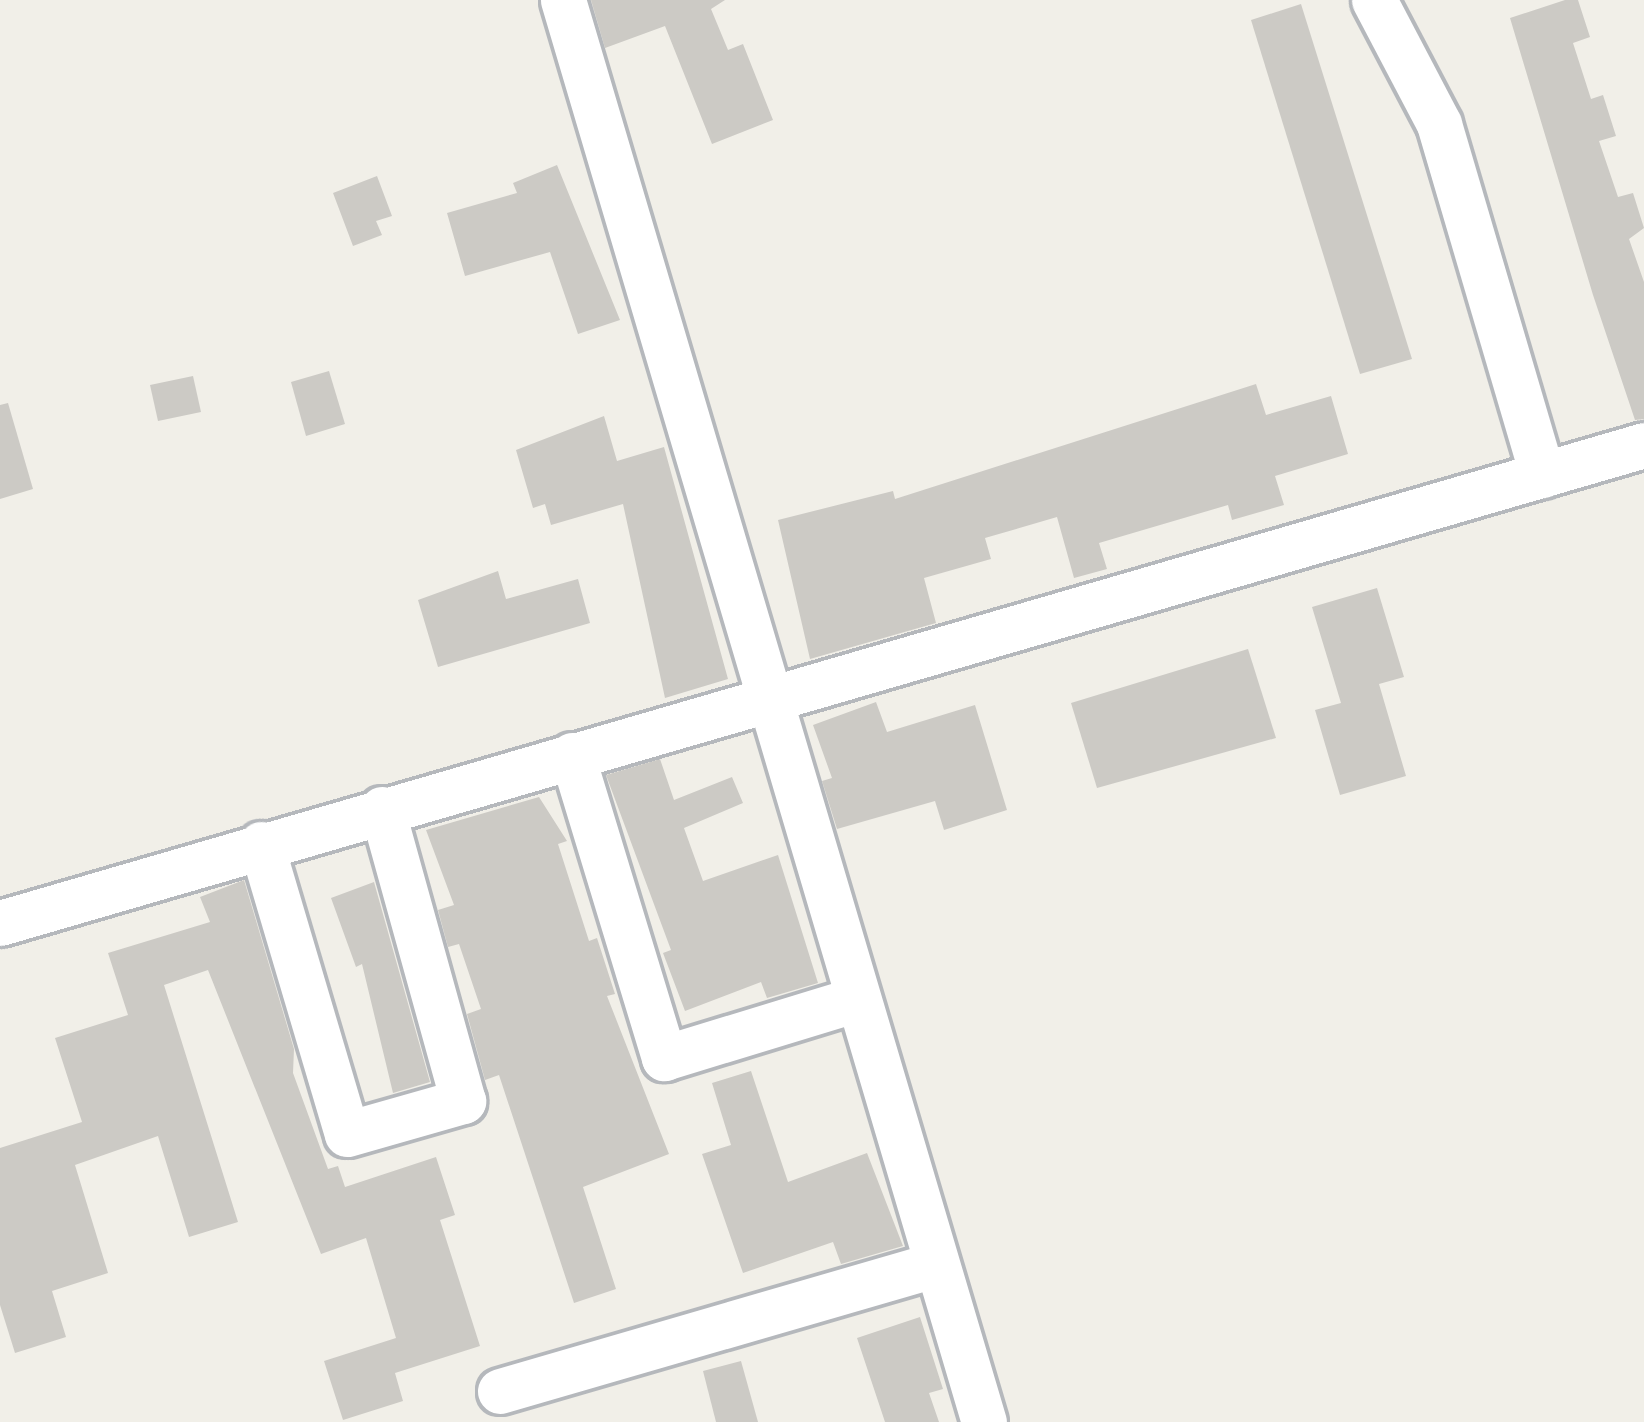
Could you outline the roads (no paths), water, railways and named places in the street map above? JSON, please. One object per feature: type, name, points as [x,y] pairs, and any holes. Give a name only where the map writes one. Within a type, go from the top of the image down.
[{"type":"street","points":[[563,0],[983,1422]]},
{"type":"street","points":[[1375,0],[1438,124],[1542,475]]},
{"type":"street","points":[[0,923],[1644,445]]},
{"type":"street","points":[[572,755],[664,1058],[856,1000]]},
{"type":"street","points":[[261,844],[347,1134],[463,1101],[382,809]]},
{"type":"street","points":[[500,1391],[936,1264]]}]
